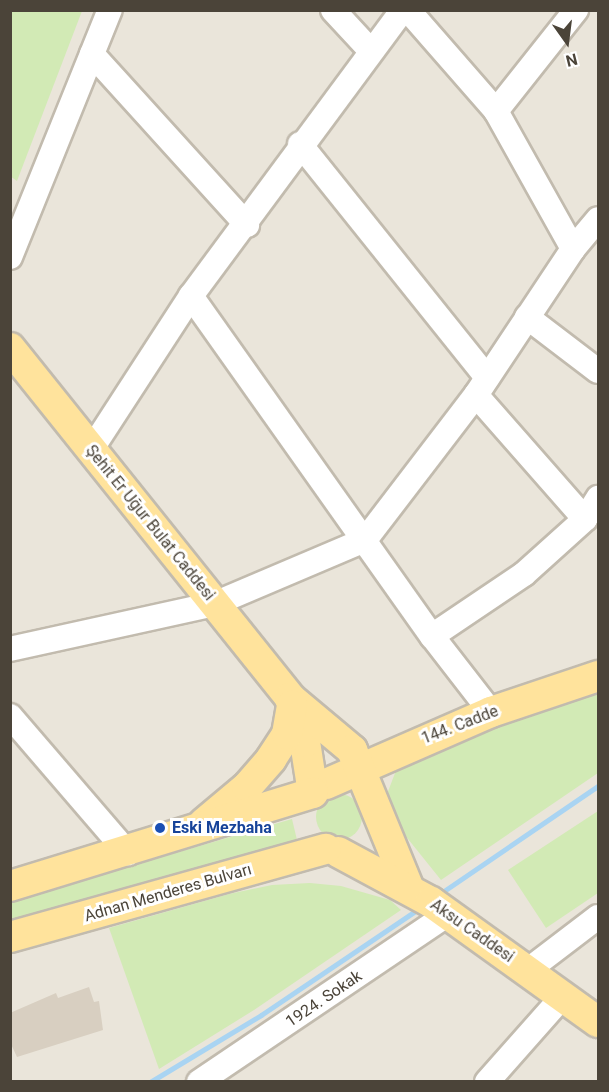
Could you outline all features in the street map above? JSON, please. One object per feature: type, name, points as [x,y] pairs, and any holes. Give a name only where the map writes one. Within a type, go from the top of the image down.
[{"type":"main road","name":"Şehit Er Uğur Bulat Caddesi","points":[[10,348],[291,702],[346,743],[360,766],[409,889]]},
{"type":"main road","name":"144. Cadde","points":[[320,789],[360,766],[491,712],[598,676]]},
{"type":"main road","name":"Şehit Er Uğur Bulat Caddesi","points":[[291,702],[320,789]]},
{"type":"main road","points":[[175,839],[223,809],[260,774],[286,734],[291,702]]},
{"type":"main road","points":[[10,886],[175,839],[320,789],[349,782],[359,786],[374,804],[375,826],[369,837],[355,848],[332,851],[309,834],[305,822],[305,810],[320,789]]},
{"type":"main road","name":"Adnan Menderes Bulvarı","points":[[10,938],[234,874],[332,851]]},
{"type":"main road","name":"Aksu Caddesi","points":[[332,851],[409,889],[448,914],[598,1022]]},
{"type":"main road","points":[[234,874],[313,869],[409,889]]},
{"type":"street","points":[[10,257],[110,10]]},
{"type":"street","points":[[333,10],[371,51]]},
{"type":"street","points":[[91,450],[191,296],[247,225],[300,144],[403,10]]},
{"type":"street","points":[[408,10],[496,111],[573,249]]},
{"type":"street","points":[[496,111],[576,10]]},
{"type":"street","points":[[92,54],[247,225]]},
{"type":"street","points":[[300,144],[585,519]]},
{"type":"street","points":[[10,649],[214,604],[365,540],[482,386],[573,249],[598,219]]},
{"type":"street","points":[[191,296],[432,636],[491,712]]},
{"type":"street","points":[[527,317],[598,370]]},
{"type":"street","points":[[432,636],[524,574],[585,519],[598,498]]},
{"type":"street","points":[[10,716],[128,853]]},
{"type":"street","name":"1924. Sokak","points":[[199,1082],[226,1075],[448,914]]},
{"type":"street","points":[[527,971],[598,917]]},
{"type":"street","points":[[487,1082],[563,996]]},
{"type":"shaded area","points":[[11,11],[598,11],[598,1081],[11,1081]]},
{"type":"green space","points":[[11,10],[82,11],[17,181],[10,176]]},
{"type":"green space","points":[[598,693],[598,773],[441,880],[404,834],[387,794],[397,768],[496,727]]},
{"type":"green space","points":[[339,794],[355,801],[362,817],[355,833],[339,840],[323,833],[316,817],[323,801]]},
{"type":"green space","points":[[598,811],[598,893],[546,928],[508,870]]},
{"type":"green space","points":[[292,819],[297,840],[11,921],[11,901]]},
{"type":"green space","points":[[310,883],[341,886],[390,900],[401,910],[254,1010],[159,1069],[109,928],[229,894],[272,885]]},
{"type":"building","points":[[89,987],[94,1002],[99,1001],[103,1030],[17,1057],[10,1042],[10,1013],[56,993],[58,998]]},
{"type":"waterway","points":[[438,895],[598,786]]},
{"type":"waterway","points":[[150,1082],[261,1015],[421,907]]},
{"type":"place","name":"Eski Mezbaha","points":[[160,828]]}]
